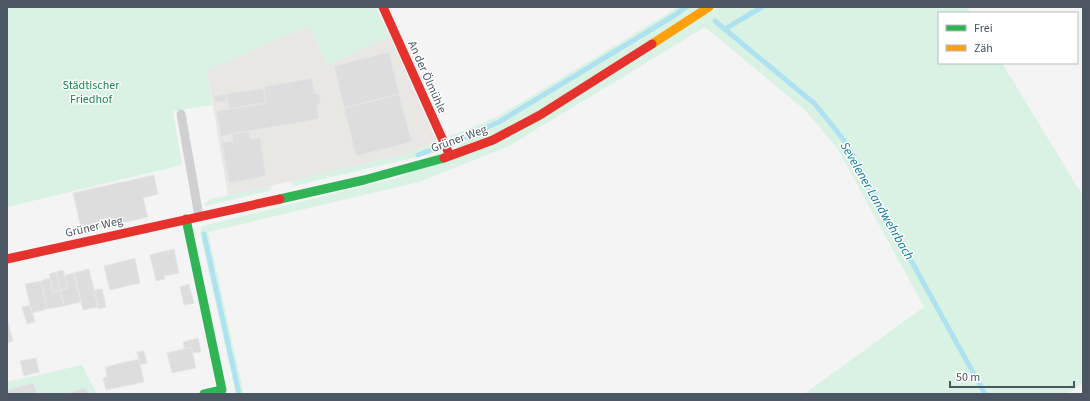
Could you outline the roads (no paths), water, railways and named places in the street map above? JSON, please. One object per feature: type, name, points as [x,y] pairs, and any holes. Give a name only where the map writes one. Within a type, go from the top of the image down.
[{"type":"street","name":"An der Ölmühle","points":[[383,7],[450,156]]},
{"type":"street","name":"Grüner Weg","points":[[7,259],[364,180],[480,146],[540,115],[709,7]]},
{"type":"street","points":[[186,219],[222,390],[204,394]]},
{"type":"lane","points":[[181,114],[199,216]]},
{"type":"waterway","points":[[459,139],[499,122],[686,7]]},
{"type":"waterway","points":[[725,29],[762,7]]},
{"type":"waterway","name":"Sevelener Landwehrbach","points":[[715,21],[815,104],[846,143],[985,394]]},
{"type":"waterway","points":[[418,155],[433,149]]},
{"type":"waterway","points":[[204,234],[239,394]]},
{"type":"park label","name":"Städtischer Friedhof","points":[[91,92]]}]
